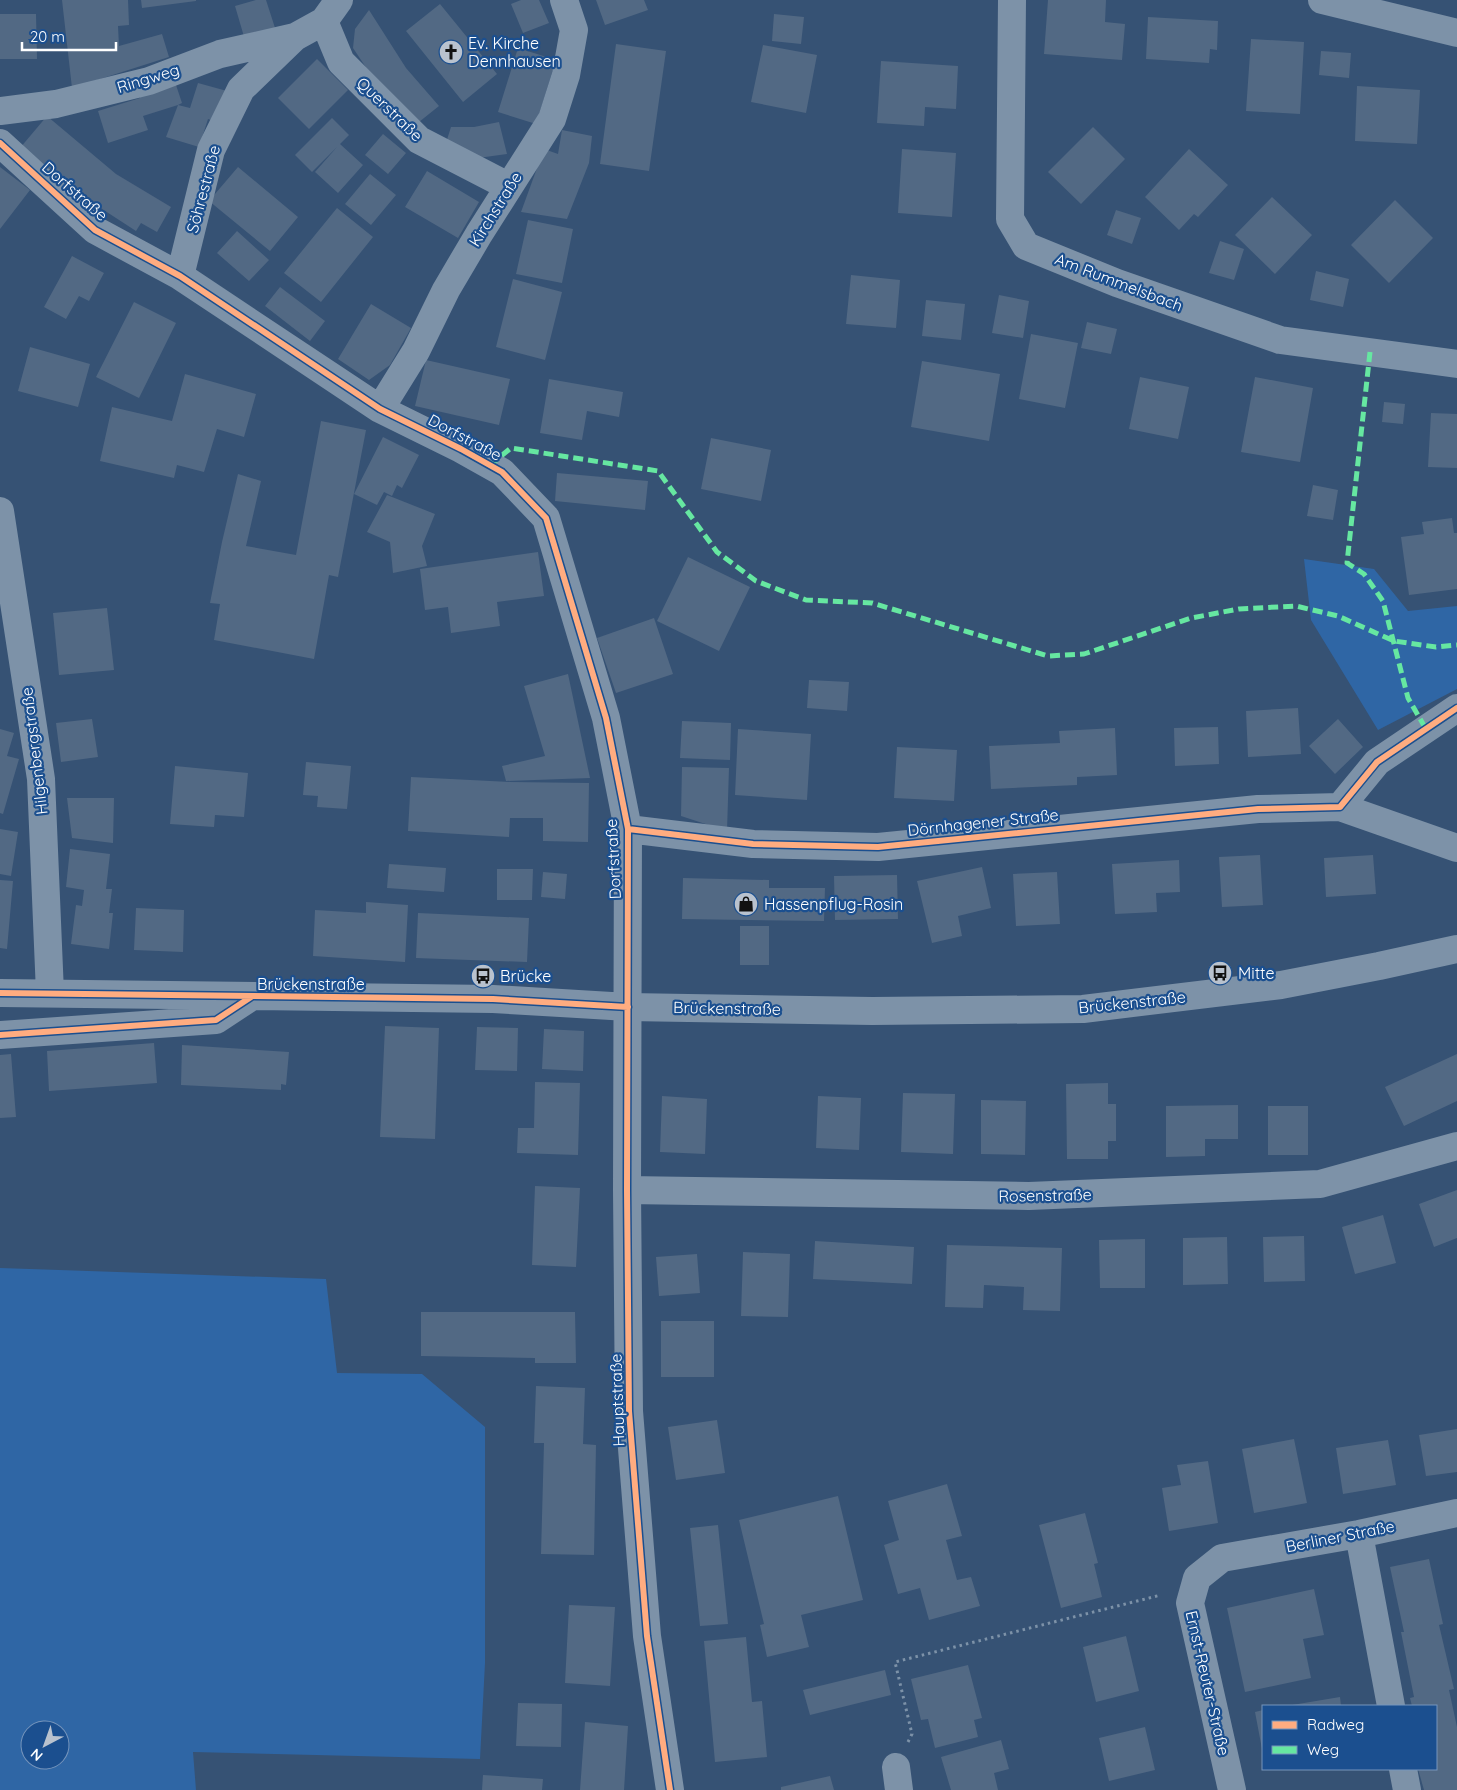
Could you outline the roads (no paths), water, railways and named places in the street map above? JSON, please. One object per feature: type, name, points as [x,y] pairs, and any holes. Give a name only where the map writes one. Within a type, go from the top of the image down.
[{"type":"street","name":"Kirchstraße","points":[[380,409],[416,351],[446,290],[508,186],[552,119],[566,75],[574,30],[564,0]]},
{"type":"street","name":"Am Rummelsbach","points":[[1012,0],[1010,219],[1026,246],[1117,283],[1280,340],[1457,364]]},
{"type":"street","points":[[1322,0],[1457,33]]},
{"type":"street","name":"Querstraße","points":[[331,11],[341,62],[419,140],[508,186]]},
{"type":"street","name":"Söhrestraße","points":[[180,276],[211,150],[241,89],[295,37],[331,11]]},
{"type":"street","name":"Ringweg","points":[[0,112],[56,104],[149,81],[220,54],[295,37]]},
{"type":"street","name":"Dorfstraße","points":[[0,143],[95,230],[180,276],[380,409],[461,449],[502,472],[546,518],[606,718],[628,829],[628,1007]]},
{"type":"street","name":"Hilgenbergstraße","points":[[0,511],[41,779],[50,994]]},
{"type":"street","points":[[1340,807],[1376,762],[1457,708]]},
{"type":"street","name":"Dörnhagener Straße","points":[[628,829],[753,844],[878,847],[1258,809],[1340,807],[1457,848]]},
{"type":"street","name":"Brückenstraße","points":[[0,1035],[216,1020],[251,997],[493,998],[628,1007],[872,1011],[1083,1009],[1281,985],[1379,966],[1457,948]]},
{"type":"street","points":[[0,992],[251,997]]},
{"type":"street","name":"Hauptstraße","points":[[628,1007],[629,1411],[647,1636],[670,1790]]},
{"type":"street","name":"Rosenstraße","points":[[627,1190],[1029,1196],[1320,1184],[1457,1146]]},
{"type":"street","name":"Berliner Straße","points":[[1222,1558],[1359,1534],[1457,1513]]},
{"type":"street","points":[[1359,1534],[1391,1705]]},
{"type":"street","name":"Ernst-Reuter-Straße","points":[[1222,1558],[1197,1578],[1190,1603],[1232,1790]]},
{"type":"street","points":[[1403,1770],[1407,1790]]},
{"type":"place","name":"Ev. Kirche Dennhausen","points":[[451,52]]},
{"type":"place","name":"Hassenpflug-Rosin","points":[[746,904]]},
{"type":"place","name":"Mitte","points":[[1220,973]]},
{"type":"place","name":"Brücke","points":[[483,976]]}]
